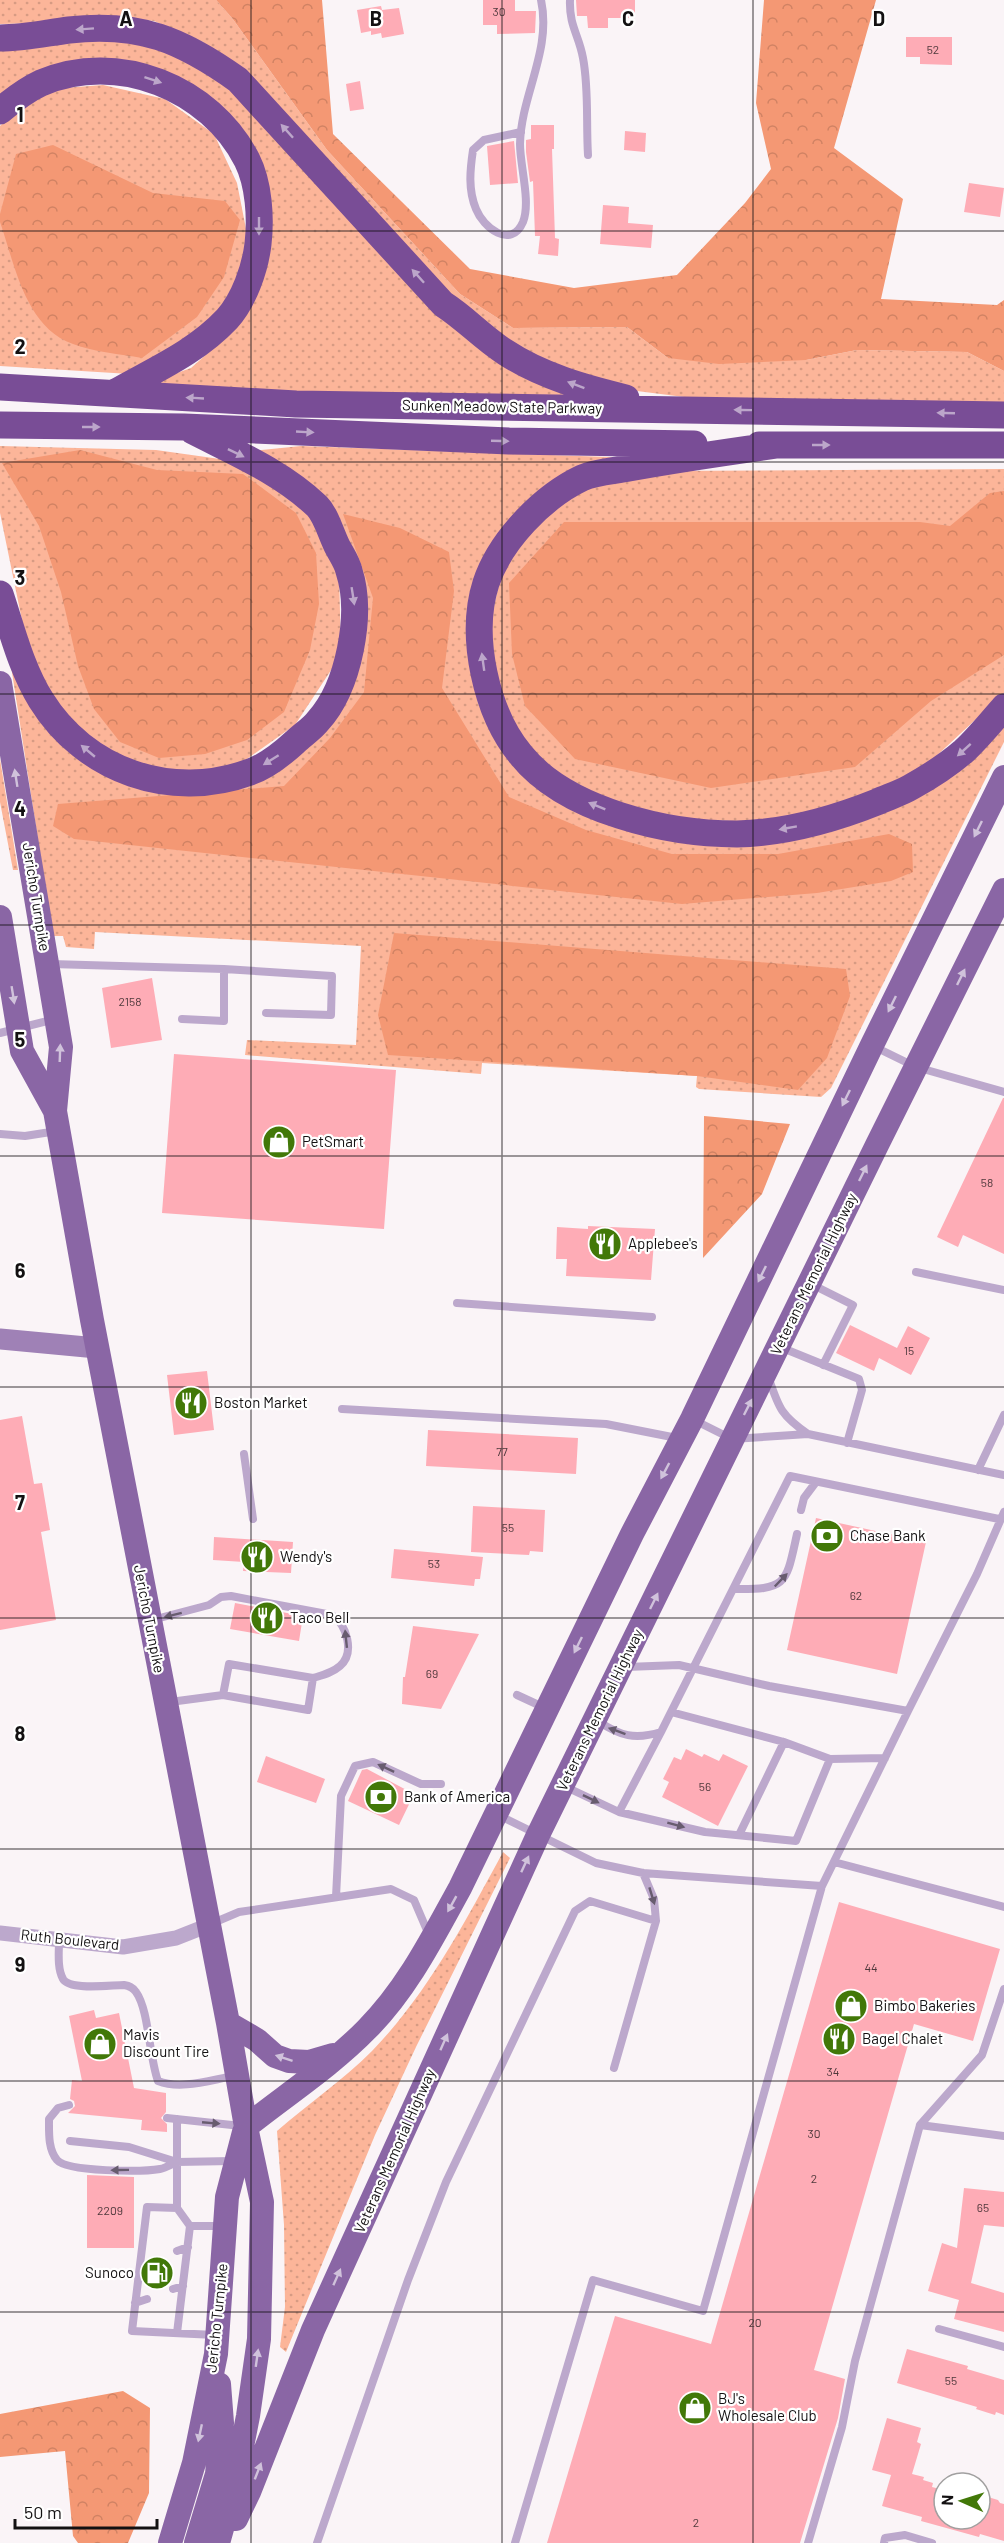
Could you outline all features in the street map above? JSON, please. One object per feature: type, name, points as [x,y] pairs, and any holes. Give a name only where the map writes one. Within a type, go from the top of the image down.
[{"type":"highway","points":[[0,38],[103,28],[129,30],[156,35],[183,44],[207,57],[238,80],[443,304],[475,330],[507,354],[544,372],[585,388],[674,409]]},
{"type":"highway","points":[[0,111],[41,83],[65,76],[118,73],[150,78],[180,90],[206,107],[228,132],[248,161],[257,193],[260,229],[256,263],[234,308],[206,339],[180,358],[114,393]]},
{"type":"highway","name":"Sunken Meadow State Parkway","points":[[0,387],[296,404],[1004,415]]},
{"type":"highway","name":"Sunken Meadow State Parkway","points":[[0,425],[184,427],[509,441],[777,445],[1004,445]]},
{"type":"highway","points":[[0,594],[26,672],[41,701],[65,731],[92,756],[127,774],[165,781],[208,784],[252,772],[286,750],[319,720],[340,683],[352,645],[355,609],[349,570],[318,508],[267,468],[184,427]]},
{"type":"highway","points":[[777,445],[675,459],[584,477],[555,495],[527,519],[506,545],[486,583],[479,634],[486,685],[501,725],[522,756],[555,786],[594,806],[644,822],[697,831],[727,833],[779,830],[819,823],[909,789],[963,752],[1004,707]]},
{"type":"main road","name":"Jericho Turnpike","points":[[0,682],[61,1047],[56,1121],[97,1348],[262,2202],[259,2340],[248,2416],[235,2482],[218,2543]]},
{"type":"main road","points":[[246,2127],[340,2054],[367,2029],[394,1998],[431,1940],[460,1888],[632,1534],[687,1429],[1004,777]]},
{"type":"main road","name":"Veterans Memorial Highway","points":[[224,2543],[249,2492],[313,2330],[538,1835],[1004,891]]},
{"type":"main road","name":"Jericho Turnpike","points":[[0,917],[9,1031],[22,1051],[56,1121]]},
{"type":"main road","points":[[228,2024],[257,2040],[275,2056],[289,2061],[309,2062],[340,2054]]},
{"type":"main road","name":"Jericho Turnpike","points":[[170,2543],[194,2463],[217,2345],[227,2197],[246,2127]]},
{"type":"main road","points":[[196,2543],[217,2474],[222,2423],[217,2345]]},
{"type":"street","points":[[0,1340],[97,1348]]},
{"type":"street","name":"Ruth Boulevard","points":[[0,1933],[123,1947],[176,1938],[208,1925]]},
{"type":"lane","points":[[521,132],[484,140],[473,150],[471,159],[470,187],[476,210],[486,225],[496,233],[506,236],[523,223],[525,207],[521,132],[543,37],[541,0]]},
{"type":"lane","points":[[570,0],[570,18],[580,42],[584,61],[588,155]]},
{"type":"lane","points":[[47,964],[224,969],[332,976],[331,1015],[266,1013]]},
{"type":"lane","points":[[182,1019],[224,1021],[224,969]]},
{"type":"lane","points":[[9,1031],[56,1019]]},
{"type":"lane","points":[[872,1045],[916,1067],[1004,1092]]},
{"type":"lane","points":[[0,1134],[25,1136],[56,1121]]},
{"type":"lane","points":[[916,1272],[1004,1290]]},
{"type":"lane","points":[[810,1283],[853,1305],[823,1365]]},
{"type":"lane","points":[[456,1303],[652,1317]]},
{"type":"lane","points":[[779,1347],[859,1379],[862,1390],[847,1443]]},
{"type":"lane","points":[[766,1372],[775,1399],[786,1419],[808,1434]]},
{"type":"lane","points":[[342,1409],[687,1429],[732,1439],[808,1434],[1004,1475]]},
{"type":"lane","points":[[978,1470],[1004,1415]]},
{"type":"lane","points":[[244,1454],[253,1519]]},
{"type":"lane","points":[[515,2543],[593,2280],[703,2311],[822,1886],[977,1574],[1002,1516],[790,1476],[619,1812]]},
{"type":"lane","points":[[801,1510],[804,1498],[816,1482]]},
{"type":"lane","points":[[734,1589],[762,1590],[774,1587],[782,1581],[789,1571],[796,1534]]},
{"type":"lane","points":[[150,1620],[209,1605],[221,1597],[231,1596],[332,1616],[341,1621],[347,1635],[347,1650],[342,1664],[329,1674],[313,1678],[229,1664],[223,1695]]},
{"type":"lane","points":[[622,1667],[679,1665],[769,1686],[908,1711]]},
{"type":"lane","points":[[165,1702],[223,1695],[308,1710],[313,1678]]},
{"type":"lane","points":[[517,1695],[548,1709]]},
{"type":"lane","points":[[671,1712],[784,1742],[830,1759],[885,1758]]},
{"type":"lane","points":[[594,1719],[615,1733],[643,1738],[661,1732]]},
{"type":"lane","points":[[739,1834],[784,1742]]},
{"type":"lane","points":[[562,1785],[619,1812],[705,1832],[796,1841],[830,1759]]},
{"type":"lane","points":[[336,1897],[340,1796],[355,1766],[373,1762],[421,1784],[441,1784]]},
{"type":"lane","points":[[496,1813],[596,1863],[643,1873],[822,1886]]},
{"type":"lane","points":[[834,1862],[1004,1907]]},
{"type":"lane","points":[[614,2068],[656,1921],[654,1899],[643,1873]]},
{"type":"lane","points":[[208,1925],[239,1912],[392,1889],[414,1900],[431,1940]]},
{"type":"lane","points":[[317,2543],[408,2280],[446,2182],[575,1911],[590,1901],[656,1921]]},
{"type":"lane","points":[[59,1940],[59,1963],[63,1979],[69,1985],[87,1987],[124,1985],[130,1986],[136,1992],[142,2007],[153,2067],[158,2081],[167,2084],[184,2084],[237,2075]]},
{"type":"lane","points":[[808,2543],[842,2427],[855,2361],[920,2125],[982,2055],[1004,1989]]},
{"type":"lane","points":[[69,2105],[58,2108],[49,2119],[51,2148],[57,2160],[64,2165],[107,2170],[162,2169],[177,2162]]},
{"type":"lane","points":[[167,2118],[246,2127]]},
{"type":"lane","points":[[177,2119],[177,2208],[190,2226],[177,2333]]},
{"type":"lane","points":[[920,2125],[1004,2136]]},
{"type":"lane","points":[[70,2141],[129,2147],[177,2162],[237,2161]]},
{"type":"lane","points":[[177,2208],[147,2207],[132,2331],[177,2333],[217,2345]]},
{"type":"lane","points":[[190,2226],[226,2225]]},
{"type":"lane","points":[[177,2251],[188,2247]]},
{"type":"lane","points":[[140,2264],[150,2260]]},
{"type":"lane","points":[[173,2289],[183,2286]]},
{"type":"lane","points":[[135,2303],[147,2299]]},
{"type":"lane","points":[[939,2329],[1004,2347]]},
{"type":"lane","points":[[884,2543],[885,2538],[905,2535],[932,2543]]},
{"type":"shaded area","points":[[0,0],[216,0],[232,18],[327,150],[460,294],[513,328],[627,327],[668,358],[806,360],[857,350],[967,352],[1004,371],[1004,410],[692,398],[629,390],[557,367],[497,335],[448,296],[203,42],[154,21],[103,15],[42,23],[0,24]]},
{"type":"shaded area","points":[[87,35],[141,41],[191,56],[235,89],[443,311],[583,398],[137,387],[191,368],[236,328],[265,258],[233,126],[143,69],[0,100],[0,48]]},
{"type":"shaded area","points":[[103,85],[165,99],[214,134],[237,183],[247,234],[239,275],[212,324],[130,374],[0,366],[0,126],[22,104],[63,88]]},
{"type":"shaded area","points":[[0,446],[156,450],[220,459],[263,475],[311,513],[339,571],[341,655],[295,725],[237,766],[177,775],[114,758],[77,733],[44,689],[24,630],[0,513]]},
{"type":"shaded area","points":[[301,446],[636,458],[520,515],[468,645],[478,703],[504,754],[589,813],[832,830],[1004,726],[1004,742],[831,1088],[821,1097],[699,1089],[696,1087],[697,1076],[482,1063],[481,1074],[245,1055],[247,1040],[356,1045],[361,946],[95,932],[94,949],[66,947],[63,936],[53,936],[11,666],[47,730],[181,792],[319,737],[360,574],[251,451]]},
{"type":"shaded area","points":[[1004,469],[1004,693],[917,774],[836,810],[759,822],[679,819],[601,797],[544,765],[513,725],[490,673],[490,624],[502,570],[535,520],[587,486],[655,471]]},
{"type":"shaded area","points":[[0,759],[18,870],[13,870],[0,802]]},
{"type":"shaded area","points":[[503,1852],[510,1858],[375,2135],[286,2352],[280,2347],[285,2307],[284,2225],[277,2131],[361,2062],[392,2029],[444,1956]]},
{"type":"green space","points":[[216,0],[322,0],[333,134],[470,269],[574,288],[677,275],[745,203],[771,169],[756,103],[764,0],[876,0],[834,148],[903,199],[881,299],[997,305],[1004,300],[1004,371],[967,352],[857,350],[806,360],[719,364],[668,358],[627,327],[513,328],[460,294],[327,150],[232,18]]},
{"type":"green space","points":[[53,145],[153,193],[225,201],[240,220],[224,277],[197,317],[142,358],[90,349],[57,336],[43,324],[24,293],[0,222],[0,214],[16,154]]},
{"type":"green space","points":[[80,450],[157,470],[243,474],[296,513],[316,553],[319,604],[310,650],[284,712],[247,740],[205,754],[159,758],[120,742],[94,709],[78,666],[61,592],[39,526],[2,463]]},
{"type":"green space","points":[[1004,491],[1004,655],[931,701],[855,767],[711,788],[575,759],[525,706],[512,654],[509,583],[564,522],[920,522],[950,526],[990,493]]},
{"type":"green space","points":[[343,514],[400,528],[449,552],[454,591],[442,688],[509,797],[586,830],[672,854],[778,854],[889,834],[912,844],[913,872],[891,881],[817,893],[682,904],[74,839],[53,826],[58,804],[284,786],[330,738],[364,692],[373,598]]},
{"type":"green space","points":[[394,933],[846,969],[850,996],[827,1058],[798,1090],[697,1076],[388,1055],[378,1015]]},
{"type":"green space","points":[[704,1116],[790,1124],[762,1194],[703,1258]]},
{"type":"green space","points":[[123,2391],[150,2408],[149,2493],[128,2543],[78,2543],[73,2536],[65,2451],[0,2457],[0,2414]]},
{"type":"building","points":[[483,0],[515,0],[515,11],[536,11],[535,33],[497,34],[497,25],[483,25]]},
{"type":"building","points":[[576,0],[635,0],[635,18],[608,18],[608,28],[588,28],[587,16],[577,16]]},
{"type":"building","points":[[381,6],[382,10],[399,8],[404,34],[382,38],[381,33],[371,35],[371,31],[361,33],[357,10]]},
{"type":"building","points":[[906,37],[952,37],[952,65],[920,64],[920,57],[906,57]]},
{"type":"building","points":[[360,81],[364,109],[350,111],[346,84]]},
{"type":"building","points":[[531,125],[554,125],[554,149],[552,149],[555,238],[559,239],[558,256],[538,254],[540,236],[535,236],[533,181],[530,182],[526,152],[526,140],[531,139]]},
{"type":"building","points":[[625,131],[646,133],[645,152],[624,150]]},
{"type":"building","points":[[514,141],[518,183],[490,185],[487,146]]},
{"type":"building","points":[[969,183],[1004,188],[1000,217],[964,212]]},
{"type":"building","points":[[603,205],[629,207],[628,223],[653,225],[651,248],[600,244]]},
{"type":"building","points":[[152,978],[162,1040],[111,1048],[102,988]]},
{"type":"building","name":"PetSmart","points":[[174,1054],[396,1070],[384,1229],[162,1213]]},
{"type":"building","points":[[1003,1098],[1004,1254],[963,1235],[958,1247],[937,1237]]},
{"type":"building","name":"Applebee's","points":[[588,1226],[655,1229],[651,1280],[566,1276],[567,1259],[556,1259],[557,1227],[588,1229]]},
{"type":"building","points":[[850,1325],[897,1348],[908,1326],[930,1338],[911,1375],[879,1358],[874,1371],[836,1353]]},
{"type":"building","name":"Boston Market","points":[[207,1371],[214,1430],[174,1435],[167,1375]]},
{"type":"building","points":[[22,1416],[34,1484],[42,1483],[50,1530],[41,1532],[56,1620],[0,1630],[0,1420]]},
{"type":"building","points":[[428,1430],[578,1438],[576,1474],[426,1466]]},
{"type":"building","points":[[473,1506],[545,1510],[543,1552],[530,1551],[529,1555],[471,1552]]},
{"type":"building","points":[[816,1518],[926,1542],[897,1674],[787,1650]]},
{"type":"building","name":"Wendy's","points":[[214,1537],[293,1542],[291,1573],[243,1571],[244,1562],[213,1560]]},
{"type":"building","points":[[394,1549],[483,1557],[480,1579],[475,1579],[474,1586],[391,1578]]},
{"type":"building","name":"Taco Bell","points":[[235,1603],[303,1616],[299,1641],[230,1629]]},
{"type":"building","points":[[413,1626],[479,1634],[441,1709],[402,1704],[403,1677],[405,1677]]},
{"type":"building","points":[[686,1749],[702,1757],[704,1754],[719,1761],[723,1754],[748,1766],[718,1826],[662,1797],[669,1782],[663,1779],[674,1757],[681,1760]]},
{"type":"building","points":[[266,1756],[325,1779],[316,1803],[257,1782]]},
{"type":"building","name":"Bank of America","points":[[367,1769],[414,1794],[399,1825],[348,1801],[362,1770]]},
{"type":"building","points":[[839,1902],[1000,1949],[973,2041],[914,2024],[814,2370],[845,2379],[838,2418],[800,2543],[547,2543],[615,2316],[711,2344]]},
{"type":"building","points":[[94,2010],[96,2018],[119,2013],[134,2088],[166,2093],[166,2112],[161,2118],[167,2124],[167,2132],[141,2130],[142,2120],[68,2113],[75,2106],[74,2101],[70,2099],[72,2080],[82,2081],[69,2016]]},
{"type":"building","points":[[87,2175],[134,2177],[134,2248],[87,2248]]},
{"type":"building","points":[[964,2188],[1004,2192],[1004,2227],[984,2225],[971,2283],[1004,2293],[1004,2332],[954,2319],[959,2300],[928,2291],[942,2243],[957,2248]]},
{"type":"building","points":[[907,2349],[968,2366],[967,2369],[1004,2380],[1004,2415],[996,2412],[995,2415],[976,2409],[977,2407],[897,2383]]},
{"type":"building","points":[[887,2418],[921,2428],[917,2442],[921,2444],[912,2474],[924,2477],[923,2480],[932,2483],[932,2524],[921,2521],[922,2517],[882,2506],[891,2475],[872,2470]]},
{"type":"building","points":[[992,2498],[998,2500],[1004,2504],[1004,2541],[980,2534],[979,2537],[957,2531],[992,2531]]},
{"type":"place","name":"PetSmart","points":[[279,1142]]},
{"type":"place","name":"Applebee's","points":[[605,1244]]},
{"type":"place","name":"Boston Market","points":[[191,1403]]},
{"type":"place","name":"Chase Bank","points":[[827,1536]]},
{"type":"place","name":"Wendy's","points":[[257,1557]]},
{"type":"place","name":"Taco Bell","points":[[267,1618]]},
{"type":"place","name":"Bank of America","points":[[381,1797]]},
{"type":"place","name":"Bimbo Bakeries","points":[[851,2006]]},
{"type":"place","name":"Bagel Chalet","points":[[839,2039]]},
{"type":"place","name":"Mavis Discount Tire","points":[[100,2044]]},
{"type":"place","name":"Sunoco","points":[[157,2273]]},
{"type":"place","name":"BJ's Wholesale Club","points":[[695,2408]]}]
